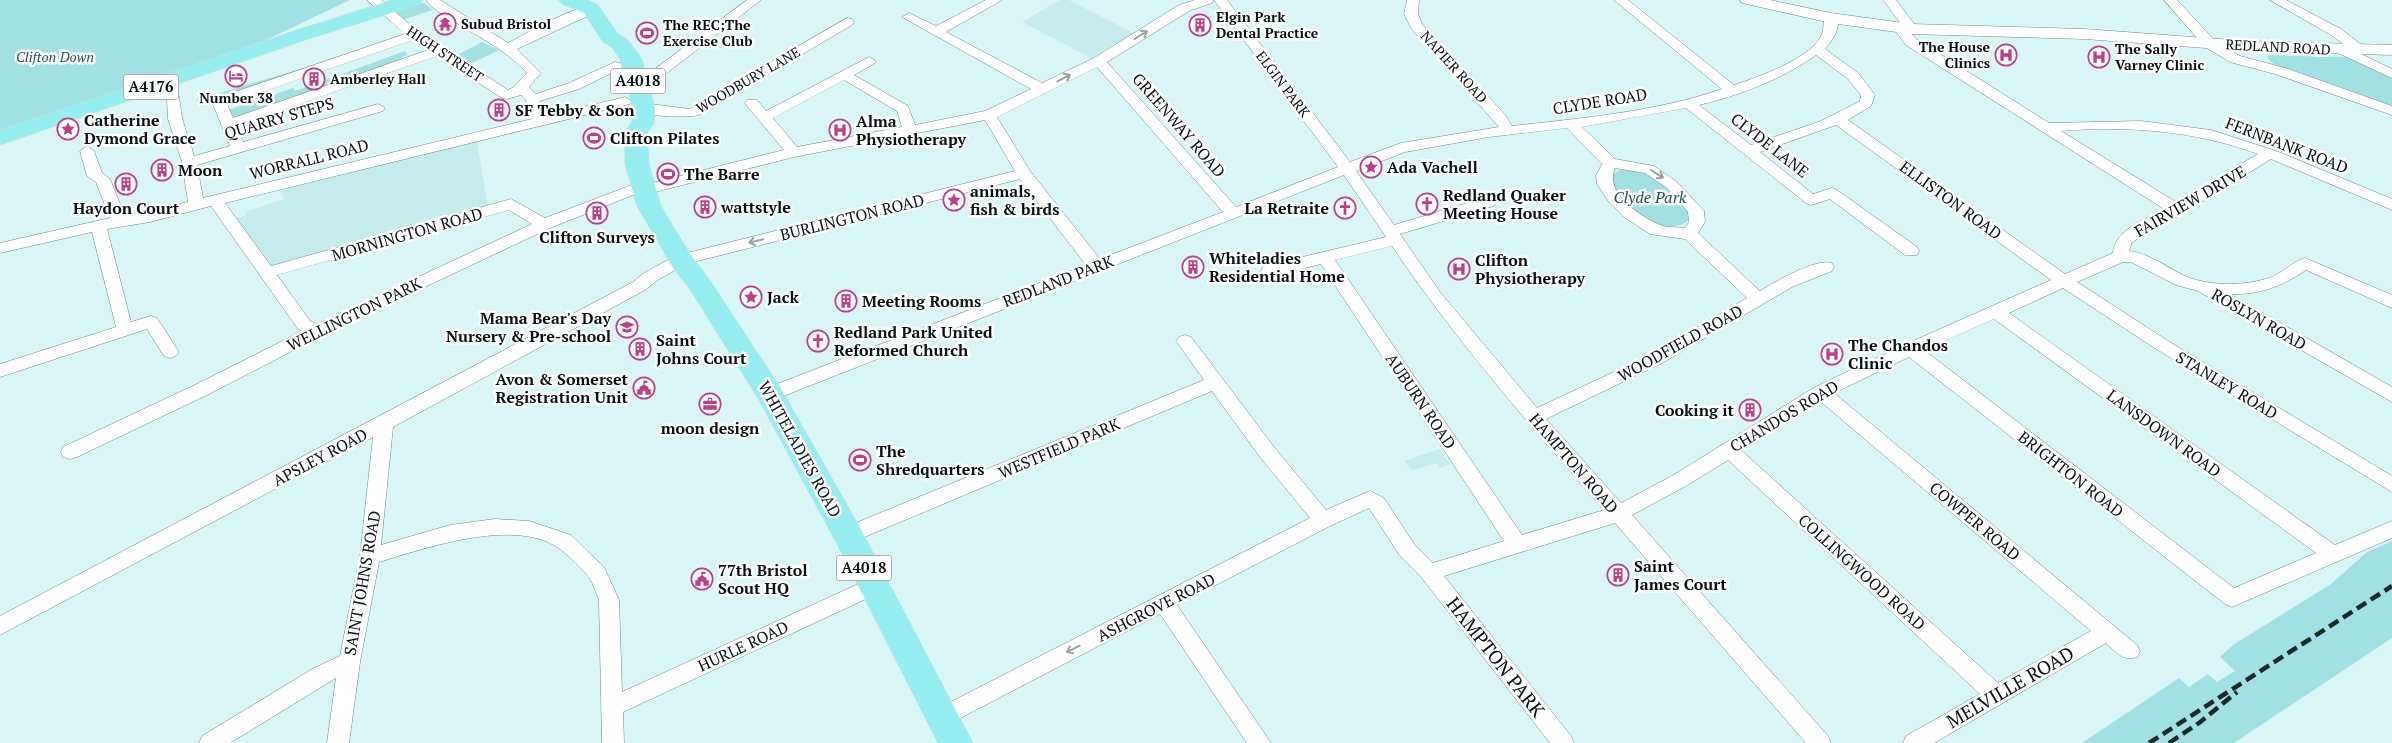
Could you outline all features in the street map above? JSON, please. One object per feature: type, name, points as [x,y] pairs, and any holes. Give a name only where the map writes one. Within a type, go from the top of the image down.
[{"type":"main road","name":"A4176","points":[[0,138],[301,35],[375,3],[413,0]]},
{"type":"main road","points":[[569,0],[591,6]]},
{"type":"main road","name":"WHITELADIES ROAD","points":[[591,6],[610,38],[620,43],[623,63],[636,107],[637,164],[649,206],[685,265],[748,356],[770,394],[848,535],[949,730]]},
{"type":"street","points":[[432,0],[506,49],[534,73],[521,86],[528,94],[535,115]]},
{"type":"street","points":[[636,107],[670,63],[755,0]]},
{"type":"street","points":[[937,31],[996,0]]},
{"type":"street","points":[[1167,0],[1184,8]]},
{"type":"street","name":"WELLINGTON PARK","points":[[70,452],[203,389],[317,331],[544,224],[643,188],[794,152],[990,116],[1099,61],[1184,8],[1207,0]]},
{"type":"street","name":"ELGIN PARK","points":[[1220,0],[1347,168]]},
{"type":"street","name":"NAPIER ROAD","points":[[1414,0],[1411,14],[1416,26],[1501,119],[1508,131]]},
{"type":"street","points":[[1620,0],[1733,91]]},
{"type":"street","name":"REDLAND ROAD","points":[[1748,0],[1831,18],[1906,28],[2103,35],[2246,46],[2392,50]]},
{"type":"street","points":[[1889,0],[1906,28],[1911,42],[2177,210]]},
{"type":"street","points":[[2170,0],[2210,44],[2235,58],[2280,71],[2392,111]]},
{"type":"street","points":[[2276,0],[2336,32],[2350,50],[2392,74]]},
{"type":"street","name":"HIGH STREET","points":[[375,3],[414,35],[507,95],[528,94]]},
{"type":"street","points":[[506,49],[591,6]]},
{"type":"street","points":[[909,17],[1042,89]]},
{"type":"street","name":"CLYDE ROAD","points":[[1347,168],[1378,155],[1428,142],[1508,131],[1572,125],[1689,104],[1733,91],[1789,68],[1816,49],[1829,33],[1831,18]]},
{"type":"street","name":"WOODBURY LANE","points":[[636,107],[656,108],[683,114],[694,112],[847,22]]},
{"type":"street","points":[[238,148],[230,124],[219,102],[414,35]]},
{"type":"street","points":[[2246,46],[2263,61],[2280,71]]},
{"type":"street","points":[[1749,151],[1837,119],[1866,104],[1868,95],[1851,76],[1816,49]]},
{"type":"street","points":[[230,124],[439,50]]},
{"type":"street","points":[[765,117],[868,61]]},
{"type":"street","name":"GREENWAY ROAD","points":[[1099,61],[1233,213]]},
{"type":"street","points":[[528,94],[574,86],[623,63],[650,67],[670,63]]},
{"type":"street","points":[[845,75],[903,109],[910,131]]},
{"type":"street","points":[[167,82],[174,100],[175,119],[189,162],[196,205]]},
{"type":"street","points":[[752,103],[794,152]]},
{"type":"street","name":"CLYDE LANE","points":[[1689,104],[1811,200],[1832,193],[1911,251]]},
{"type":"street","name":"WORRALL ROAD","points":[[0,248],[98,225],[150,217],[305,177],[636,107]]},
{"type":"street","name":"QUARRY STEPS","points":[[189,162],[378,108]]},
{"type":"street","points":[[990,116],[1024,173],[1096,266]]},
{"type":"street","name":"ELLISTON ROAD","points":[[1837,119],[2064,282]]},
{"type":"street","name":"FERNBANK ROAD","points":[[2046,128],[2084,124],[2186,131],[2232,140],[2392,205]]},
{"type":"street","points":[[1572,125],[1610,163],[1649,169],[1672,185],[1696,211],[1697,222],[1690,234]]},
{"type":"street","points":[[87,152],[95,176],[102,179],[119,221]]},
{"type":"street","name":"FAIRVIEW DRIVE","points":[[2121,256],[2122,244],[2126,238],[2177,210],[2269,154]]},
{"type":"street","points":[[1610,163],[1604,176],[1605,184],[1614,199],[1629,213],[1656,230],[1690,234],[1758,299]]},
{"type":"street","name":"REDLAND PARK","points":[[770,394],[1347,168]]},
{"type":"street","name":"HAMPTON ROAD","points":[[1347,168],[1434,296],[1534,417],[1820,743]]},
{"type":"street","name":"BURLINGTON ROAD","points":[[685,265],[1024,173]]},
{"type":"street","points":[[215,200],[304,325],[317,331]]},
{"type":"street","points":[[1269,271],[1325,257],[1392,236],[1489,202]]},
{"type":"street","name":"MORNINGTON ROAD","points":[[266,273],[511,204],[544,224]]},
{"type":"street","points":[[98,225],[125,331]]},
{"type":"street","name":"CHANDOS ROAD","points":[[1618,514],[1678,481],[1821,392],[1910,349],[2121,256]]},
{"type":"street","name":"ROSLYN ROAD","points":[[2121,256],[2134,258],[2182,281],[2204,288],[2392,395]]},
{"type":"street","name":"AUBURN ROAD","points":[[1325,257],[1517,544]]},
{"type":"street","points":[[2204,288],[2240,289],[2278,281],[2305,262],[2392,302]]},
{"type":"street","name":"APSLEY ROAD","points":[[0,626],[384,424],[639,286],[685,265]]},
{"type":"street","name":"WOODFIELD ROAD","points":[[1534,417],[1656,360],[1786,283],[1826,267]]},
{"type":"street","name":"STANLEY ROAD","points":[[2064,282],[2159,343],[2392,485]]},
{"type":"street","name":"LANSDOWN ROAD","points":[[1996,312],[2332,554]]},
{"type":"street","points":[[0,371],[151,322],[170,352]]},
{"type":"street","points":[[1185,341],[1215,383],[1323,520]]},
{"type":"street","name":"BRIGHTON ROAD","points":[[1910,349],[2232,598],[2332,554]]},
{"type":"street","name":"WESTFIELD PARK","points":[[848,535],[1215,383]]},
{"type":"street","name":"COWPER ROAD","points":[[1821,392],[2130,651]]},
{"type":"street","name":"SAINT JOHNS ROAD","points":[[338,743],[349,662],[370,556],[384,424]]},
{"type":"street","name":"COLLINGWOOD ROAD","points":[[1728,449],[1996,694]]},
{"type":"street","name":"ASHGROVE ROAD","points":[[949,730],[1164,603],[1323,520],[1370,499]]},
{"type":"street","name":"HAMPTON PARK","points":[[1370,499],[1376,503],[1408,550],[1429,572],[1563,743]]},
{"type":"street","points":[[1429,572],[1618,514]]},
{"type":"street","points":[[370,556],[450,533],[496,527],[529,530],[564,541],[597,572],[609,600],[612,743]]},
{"type":"street","points":[[2332,554],[2362,544],[2392,529]]},
{"type":"street","name":"HURLE ROAD","points":[[612,706],[874,586]]},
{"type":"street","points":[[1164,603],[1260,743]]},
{"type":"street","name":"MELVILLE ROAD","points":[[1914,743],[1996,694],[2107,632]]},
{"type":"street","points":[[210,743],[322,675],[349,662]]},
{"type":"shaded area","points":[[1060,0],[1069,0],[1133,33],[1091,58],[1022,22]]},
{"type":"shaded area","points":[[477,141],[488,207],[271,266],[234,219],[246,215],[245,212],[284,199],[280,192],[288,188]]},
{"type":"shaded area","points":[[1439,449],[1450,464],[1440,468],[1436,463],[1412,471],[1404,461]]},
{"type":"green space","name":"Clifton Down","points":[[0,0],[350,0],[266,40],[0,134]]},
{"type":"green space","points":[[424,3],[433,10],[402,20],[395,12],[414,4]]},
{"type":"green space","points":[[482,42],[499,50],[470,64],[457,55]]},
{"type":"green space","points":[[405,51],[408,55],[402,57],[403,60],[232,120],[228,110],[293,88],[295,91]]},
{"type":"green space","points":[[2270,55],[2349,57],[2392,79],[2392,106],[2280,67],[2272,63],[2267,57]]},
{"type":"green space","points":[[313,65],[315,68],[213,101],[212,99],[198,103],[196,100]]},
{"type":"green space","name":"Clyde Park","points":[[1625,168],[1645,173],[1661,182],[1689,210],[1689,220],[1680,225],[1670,227],[1659,225],[1647,220],[1627,206],[1614,189],[1612,174]]},
{"type":"green space","points":[[2392,541],[2392,638],[2234,743],[2082,743],[2179,678],[2189,687],[2208,674],[2217,682],[2235,671],[2220,657],[2233,645],[2331,584],[2367,552]]},
{"type":"railway","points":[[2149,743],[2392,586]]},
{"type":"railway","points":[[2169,743],[2199,723],[2237,692]]},
{"type":"place","name":"Subud Bristol","points":[[445,24]]},
{"type":"place","name":"Elgin Park Dental Practice","points":[[1200,25]]},
{"type":"place","name":"The REC;The Exercise Club","points":[[647,33]]},
{"type":"place","name":"The House Clinics","points":[[2006,55]]},
{"type":"place","name":"The Sally Varney Clinic","points":[[2099,57]]},
{"type":"place","name":"Number 38","points":[[236,76]]},
{"type":"place","name":"Amberley Hall","points":[[314,79]]},
{"type":"place","name":"SF Tebby & Son","points":[[499,110]]},
{"type":"place","name":"Catherine Dymond Grace","points":[[68,129]]},
{"type":"place","name":"Alma Physiotherapy","points":[[840,130]]},
{"type":"place","name":"Clifton Pilates","points":[[594,138]]},
{"type":"place","name":"Ada Vachell","points":[[1371,167]]},
{"type":"place","name":"Moon","points":[[162,170]]},
{"type":"place","name":"The Barre","points":[[668,174]]},
{"type":"place","name":"Haydon Court","points":[[126,184]]},
{"type":"place","name":"animals, fish & birds","points":[[954,200]]},
{"type":"place","name":"Redland Quaker Meeting House","points":[[1427,204]]},
{"type":"place","name":"wattstyle","points":[[705,207]]},
{"type":"place","name":"La Retraite","points":[[1345,208]]},
{"type":"place","name":"Clifton Surveys","points":[[597,213]]},
{"type":"place","name":"Whiteladies Residential Home","points":[[1193,267]]},
{"type":"place","name":"Clifton Physiotherapy","points":[[1459,269]]},
{"type":"place","name":"Jack","points":[[751,297]]},
{"type":"place","name":"Meeting Rooms","points":[[846,301]]},
{"type":"place","name":"Mama Bear's Day Nursery & Pre-school","points":[[627,327]]},
{"type":"place","name":"Redland Park United Reformed Church","points":[[818,341]]},
{"type":"place","name":"Saint Johns Court","points":[[640,349]]},
{"type":"place","name":"The Chandos Clinic","points":[[1832,354]]},
{"type":"place","name":"Avon & Somerset Registration Unit","points":[[644,388]]},
{"type":"place","name":"moon design","points":[[710,404]]},
{"type":"place","name":"Cooking it","points":[[1750,410]]},
{"type":"place","name":"The Shredquarters","points":[[860,460]]},
{"type":"place","name":"Saint James Court","points":[[1618,575]]},
{"type":"place","name":"77th Bristol Scout HQ","points":[[702,579]]}]
